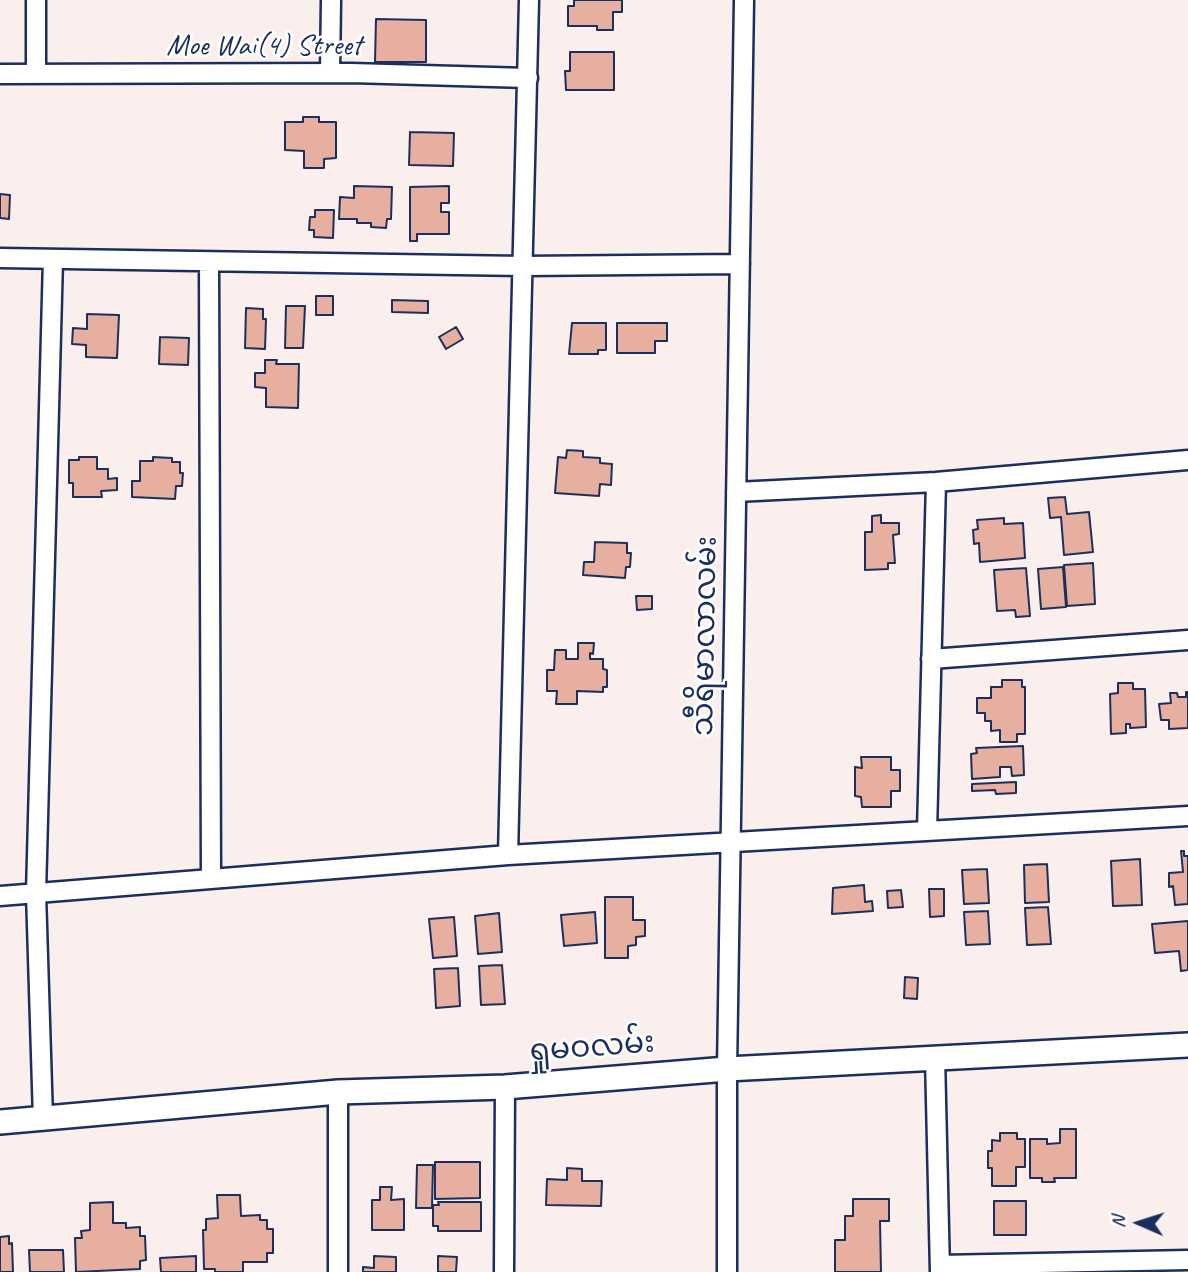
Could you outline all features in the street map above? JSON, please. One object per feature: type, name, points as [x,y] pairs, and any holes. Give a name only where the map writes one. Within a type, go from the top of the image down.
[{"type":"street","points":[[36,0],[36,74]]},
{"type":"street","points":[[330,73],[331,0]]},
{"type":"street","points":[[508,855],[529,0]]},
{"type":"street","name":"သီရိမာလာလမ်း","points":[[727,1272],[727,1069],[744,0]]},
{"type":"street","name":"Moe Wai(4) Street","points":[[0,74],[330,73],[528,78]]},
{"type":"street","points":[[0,258],[523,266],[740,264]]},
{"type":"street","points":[[43,1119],[36,893],[53,260]]},
{"type":"street","points":[[209,262],[211,879]]},
{"type":"street","points":[[736,492],[936,482],[1188,460]]},
{"type":"street","points":[[927,831],[936,482]]},
{"type":"street","points":[[932,659],[1188,640]]},
{"type":"street","points":[[0,896],[508,855],[1188,816]]},
{"type":"street","name":"ရှုမဝလမ်း","points":[[0,1122],[338,1092],[505,1087],[727,1069],[1188,1045]]},
{"type":"street","points":[[935,1057],[940,1269],[1188,1260]]},
{"type":"street","points":[[504,1272],[505,1087]]},
{"type":"street","points":[[338,1092],[338,1272]]},
{"type":"building","points":[[574,0],[622,0],[622,12],[613,12],[613,30],[597,30],[597,26],[568,26],[568,6],[574,6]]},
{"type":"building","points":[[376,19],[426,20],[426,62],[375,62]]},
{"type":"building","points":[[570,52],[614,52],[614,90],[566,90],[565,71],[570,71]]},
{"type":"building","points":[[303,117],[319,117],[319,122],[336,122],[336,158],[324,159],[324,168],[304,168],[304,151],[285,150],[285,122],[303,122]]},
{"type":"building","points":[[410,132],[454,133],[453,166],[409,165]]},
{"type":"building","points":[[354,186],[392,187],[391,219],[387,219],[386,228],[371,227],[371,223],[357,223],[357,219],[339,219],[340,197],[354,198]]},
{"type":"building","points":[[449,186],[449,203],[441,203],[441,212],[449,212],[449,234],[417,234],[417,241],[410,241],[410,187]]},
{"type":"building","points":[[0,194],[10,195],[9,219],[0,218]]},
{"type":"building","points":[[315,210],[334,210],[333,238],[314,237],[314,230],[309,230],[310,217],[315,217]]},
{"type":"building","points":[[316,296],[333,296],[333,315],[316,315]]},
{"type":"building","points":[[392,300],[428,301],[428,313],[392,312]]},
{"type":"building","points":[[286,306],[305,306],[303,348],[285,348]]},
{"type":"building","points":[[246,308],[263,309],[263,319],[266,319],[265,349],[245,348]]},
{"type":"building","points":[[87,314],[119,315],[117,358],[86,357],[86,345],[72,344],[73,328],[87,329]]},
{"type":"building","points":[[572,323],[606,323],[606,350],[598,350],[598,354],[569,354]]},
{"type":"building","points":[[617,323],[667,323],[667,341],[655,341],[655,353],[617,353]]},
{"type":"building","points":[[456,327],[463,339],[446,349],[439,337]]},
{"type":"building","points":[[160,337],[189,338],[188,365],[159,364]]},
{"type":"building","points":[[265,360],[277,360],[276,364],[299,364],[298,408],[266,407],[266,388],[255,387],[255,373],[265,373]]},
{"type":"building","points":[[567,450],[583,451],[583,457],[600,458],[600,463],[612,464],[611,485],[600,484],[599,496],[555,493],[558,457],[566,458]]},
{"type":"building","points":[[79,457],[97,457],[97,469],[108,469],[108,479],[117,478],[117,490],[101,491],[102,497],[73,497],[73,483],[69,483],[69,460],[79,460]]},
{"type":"building","points":[[153,457],[172,458],[172,462],[180,462],[182,486],[176,486],[175,499],[132,497],[132,481],[140,481],[140,461],[153,461]]},
{"type":"building","points":[[1065,497],[1067,514],[1089,512],[1093,552],[1064,555],[1061,517],[1050,518],[1048,498]]},
{"type":"building","points":[[881,515],[881,523],[899,523],[899,534],[893,535],[895,563],[888,563],[888,569],[865,570],[865,532],[872,532],[872,516]]},
{"type":"building","points":[[1004,518],[1004,524],[1023,523],[1025,558],[980,562],[979,543],[974,544],[973,530],[978,529],[977,520]]},
{"type":"building","points":[[595,542],[627,543],[627,553],[631,553],[630,567],[626,567],[625,578],[583,575],[584,562],[594,562]]},
{"type":"building","points":[[1093,563],[1095,604],[1067,606],[1064,565]]},
{"type":"building","points":[[1063,567],[1066,607],[1041,609],[1038,569]]},
{"type":"building","points":[[1026,568],[1030,616],[1016,617],[1015,610],[997,611],[994,570]]},
{"type":"building","points":[[636,596],[652,596],[652,609],[637,610]]},
{"type":"building","points":[[578,643],[594,643],[590,659],[603,659],[603,669],[607,670],[607,687],[603,687],[603,692],[577,691],[577,704],[556,704],[557,691],[547,691],[547,670],[554,670],[555,650],[566,650],[566,659],[578,659]]},
{"type":"building","points":[[1002,680],[1022,680],[1022,687],[1025,687],[1025,734],[1017,734],[1017,742],[1000,742],[1000,730],[991,731],[991,721],[985,721],[985,713],[977,713],[977,698],[991,698],[991,687],[1002,687]]},
{"type":"building","points":[[1118,683],[1133,683],[1133,689],[1145,689],[1146,727],[1130,728],[1130,724],[1126,724],[1126,733],[1111,734],[1110,694],[1118,693]]},
{"type":"building","points":[[1186,692],[1188,728],[1169,729],[1169,720],[1161,720],[1159,704],[1171,703],[1170,693],[1186,697]]},
{"type":"building","points":[[1023,746],[1024,775],[1012,776],[1011,767],[1000,767],[1000,777],[972,779],[971,754],[977,753],[976,748]]},
{"type":"building","points":[[861,757],[891,757],[891,770],[900,770],[900,791],[891,791],[891,807],[862,807],[861,797],[855,796],[855,767],[862,768]]},
{"type":"building","points":[[1016,782],[1016,793],[972,791],[972,784]]},
{"type":"building","points":[[1181,851],[1184,851],[1184,856],[1188,856],[1188,904],[1175,905],[1173,886],[1169,887],[1169,873],[1183,872]]},
{"type":"building","points":[[1140,859],[1142,905],[1113,906],[1111,861]]},
{"type":"building","points":[[1047,864],[1049,902],[1025,903],[1024,865]]},
{"type":"building","points":[[987,869],[989,903],[964,904],[962,870]]},
{"type":"building","points":[[864,885],[865,902],[872,901],[873,911],[832,914],[833,888]]},
{"type":"building","points":[[929,889],[944,889],[944,916],[930,917]]},
{"type":"building","points":[[901,890],[903,907],[888,908],[887,891]]},
{"type":"building","points":[[605,897],[633,897],[633,920],[645,920],[645,936],[636,937],[636,945],[628,946],[628,958],[605,958]]},
{"type":"building","points":[[1048,907],[1051,944],[1027,945],[1025,908]]},
{"type":"building","points":[[988,911],[990,944],[966,945],[964,912]]},
{"type":"building","points":[[595,912],[597,943],[564,946],[561,915]]},
{"type":"building","points":[[499,913],[502,952],[478,954],[475,916]]},
{"type":"building","points":[[454,917],[457,956],[433,958],[429,919]]},
{"type":"building","points":[[1188,921],[1188,970],[1181,971],[1179,951],[1155,953],[1152,924]]},
{"type":"building","points":[[502,965],[505,1004],[481,1005],[479,966]]},
{"type":"building","points":[[458,968],[460,1006],[436,1008],[434,969]]},
{"type":"building","points":[[905,977],[918,978],[917,999],[904,998]]},
{"type":"building","points":[[1060,1129],[1076,1129],[1076,1178],[1054,1178],[1055,1182],[1042,1182],[1042,1178],[1030,1178],[1030,1139],[1047,1139],[1047,1144],[1060,1143]]},
{"type":"building","points":[[1000,1133],[1017,1133],[1017,1139],[1025,1139],[1025,1167],[1016,1167],[1016,1186],[992,1186],[988,1151],[992,1151],[992,1140],[1000,1141]]},
{"type":"building","points":[[435,1162],[480,1162],[480,1198],[435,1199]]},
{"type":"building","points":[[417,1165],[433,1165],[432,1208],[416,1208]]},
{"type":"building","points":[[567,1168],[582,1169],[582,1181],[602,1181],[601,1206],[546,1205],[547,1179],[567,1180]]},
{"type":"building","points":[[380,1187],[392,1187],[391,1200],[404,1199],[404,1230],[372,1230],[372,1200],[380,1200]]},
{"type":"building","points":[[217,1195],[240,1195],[241,1216],[260,1215],[260,1220],[267,1220],[267,1229],[273,1229],[273,1253],[267,1253],[267,1262],[243,1262],[243,1272],[215,1272],[215,1269],[204,1269],[203,1230],[206,1230],[206,1219],[218,1218]]},
{"type":"building","points":[[853,1199],[889,1199],[889,1221],[880,1221],[881,1272],[835,1272],[835,1240],[845,1240],[845,1216],[853,1216]]},
{"type":"building","points":[[994,1201],[1026,1201],[1026,1235],[994,1235]]},
{"type":"building","points":[[113,1202],[113,1223],[126,1223],[126,1228],[140,1227],[140,1236],[145,1236],[146,1260],[140,1261],[140,1269],[76,1272],[75,1238],[82,1238],[81,1231],[90,1230],[90,1203]]},
{"type":"building","points":[[438,1202],[481,1202],[481,1231],[438,1231],[438,1226],[433,1226],[433,1205],[439,1205]]},
{"type":"building","points":[[9,1236],[9,1244],[12,1243],[13,1272],[0,1272],[0,1237]]},
{"type":"building","points":[[29,1250],[63,1250],[64,1272],[30,1272]]},
{"type":"building","points":[[196,1256],[196,1272],[161,1272],[160,1258]]},
{"type":"building","points":[[374,1256],[396,1257],[396,1272],[363,1272],[363,1267],[374,1268]]},
{"type":"building","points":[[438,1256],[457,1257],[456,1272],[438,1272]]}]
